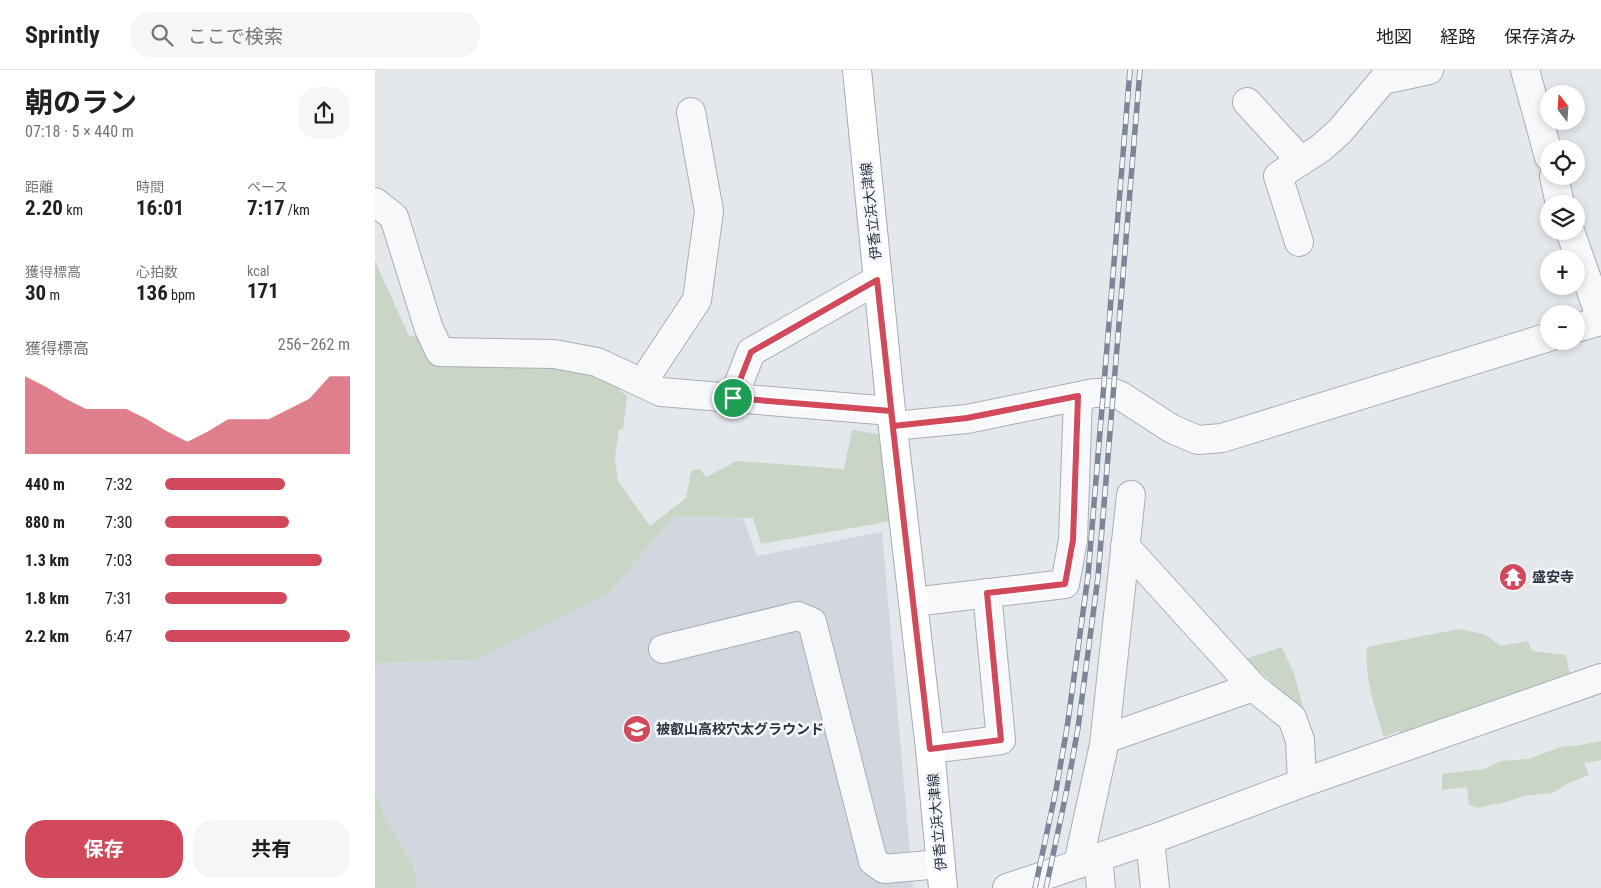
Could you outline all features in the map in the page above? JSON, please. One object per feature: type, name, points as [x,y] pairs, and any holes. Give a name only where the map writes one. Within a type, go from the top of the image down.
[{"type":"main road","name":"伊香立浜大津線","points":[[857,70],[877,280],[930,749],[942,876]]},
{"type":"street","points":[[1299,242],[1279,176],[1321,148],[1340,131],[1383,80],[1429,70]]},
{"type":"street","points":[[1525,70],[1544,140]]},
{"type":"street","points":[[1247,102],[1301,161]]},
{"type":"street","points":[[642,383],[697,300],[709,211],[691,112]]},
{"type":"street","points":[[375,202],[393,217],[429,329],[440,352],[554,354],[597,362],[661,392],[733,398],[892,418],[967,418],[1094,393],[1114,393],[1172,429],[1198,440],[1222,438],[1540,340]]},
{"type":"street","points":[[1573,240],[1601,320],[1585,325]]},
{"type":"street","points":[[733,398],[751,352],[877,280]]},
{"type":"street","points":[[913,602],[1065,584],[1073,540],[1078,396]]},
{"type":"street","points":[[1101,888],[1088,861],[1105,740],[1131,495]]},
{"type":"street","points":[[1125,546],[1253,687],[1292,718],[1300,740],[1302,783]]},
{"type":"street","points":[[930,749],[1001,740],[987,593]]},
{"type":"street","points":[[663,649],[798,616],[812,622],[873,861],[883,869],[942,876]]},
{"type":"street","points":[[1007,888],[1150,840],[1302,783],[1601,678]]},
{"type":"street","points":[[1105,740],[1253,687]]},
{"type":"street","points":[[1150,840],[1155,888]]},
{"type":"shaded area","name":"被叡山高校穴太グラウンド","points":[[673,517],[743,518],[757,556],[882,532],[913,888],[418,888],[413,865],[384,817],[375,788],[375,670],[377,663],[477,660],[607,595]]},
{"type":"green space","points":[[375,261],[409,336],[556,348],[625,380],[619,390],[627,396],[623,430],[619,429],[615,457],[618,481],[650,526],[686,498],[691,471],[700,469],[706,477],[737,461],[844,469],[852,430],[878,434],[885,470],[891,521],[761,544],[753,518],[673,517],[607,595],[477,660],[377,663],[375,670]]},
{"type":"green space","points":[[1459,629],[1484,634],[1501,646],[1528,641],[1532,651],[1566,655],[1570,675],[1403,737],[1399,731],[1384,737],[1369,681],[1367,647]]},
{"type":"green space","points":[[1282,647],[1294,674],[1304,710],[1245,659]]},
{"type":"green space","points":[[1601,741],[1601,760],[1584,763],[1589,775],[1569,783],[1552,793],[1524,796],[1477,808],[1469,805],[1467,787],[1442,790],[1442,774],[1484,769],[1501,761],[1528,759],[1564,746]]},
{"type":"green space","points":[[375,788],[384,817],[413,865],[418,888],[375,888]]},
{"type":"railway","points":[[1035,888],[1067,728],[1088,576],[1130,70]]},
{"type":"railway","points":[[1046,888],[1078,728],[1098,577],[1140,70]]},
{"type":"place","name":"盛安寺","points":[[1513,577]]},
{"type":"place","name":"被叡山高校穴太グラウンド","points":[[637,729]]},
{"type":"route","points":[[877,280],[893,426],[967,418],[1078,396],[1073,540],[1065,584],[987,593],[1001,740],[930,749],[891,411],[733,398],[751,352],[877,280]]}]
